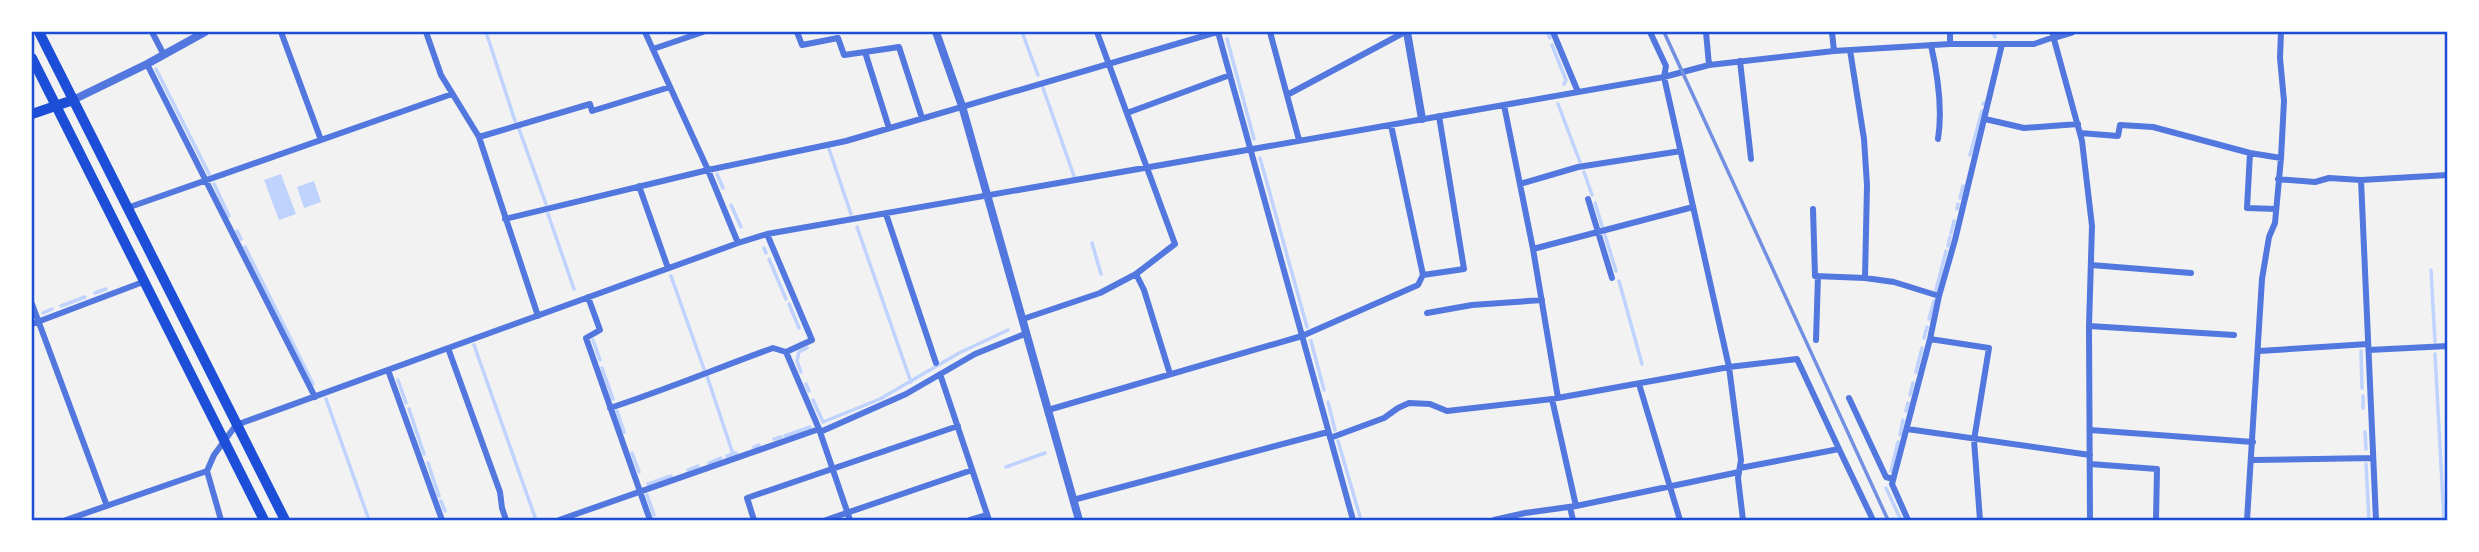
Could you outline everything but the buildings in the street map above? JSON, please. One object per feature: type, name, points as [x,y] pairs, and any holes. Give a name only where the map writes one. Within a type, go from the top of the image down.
[{"type":"main road","points":[[39,32],[285,520]]},
{"type":"main road","points":[[32,58],[264,520]]},
{"type":"main road","points":[[32,114],[73,100]]},
{"type":"street","points":[[152,32],[164,55]]},
{"type":"street","points":[[73,100],[148,64],[205,32]]},
{"type":"street","points":[[281,32],[321,140]]},
{"type":"street","points":[[426,32],[441,75],[479,136],[538,316]]},
{"type":"street","points":[[645,32],[738,243]]},
{"type":"street","points":[[653,49],[703,32]]},
{"type":"street","points":[[797,32],[802,45],[838,38],[844,55],[899,47],[922,118]]},
{"type":"street","points":[[936,32],[962,106],[1079,520]]},
{"type":"street","points":[[1023,319],[1100,293],[1136,274],[1175,244],[1097,32]]},
{"type":"street","points":[[505,219],[708,170],[846,141],[1217,32],[1353,520]]},
{"type":"street","points":[[1270,32],[1299,141]]},
{"type":"street","points":[[1287,95],[1406,32],[1422,119]]},
{"type":"street","points":[[1553,32],[1578,92]]},
{"type":"street","points":[[1650,32],[1666,66],[1664,77],[1729,367],[1743,520]]},
{"type":"street","points":[[1706,32],[1709,65]]},
{"type":"street","points":[[1832,32],[1835,51]]},
{"type":"street","points":[[1950,32],[1950,44]]},
{"type":"street","points":[[66,520],[207,471],[223,441],[236,425],[767,234],[1664,77],[1709,65],[1850,50],[1950,44],[2034,44],[2053,34],[2071,32]]},
{"type":"street","points":[[2247,520],[2262,279],[2269,237],[2275,223],[2281,158],[2284,101],[2280,58],[2281,32]]},
{"type":"street","points":[[2053,34],[2080,133],[2092,226],[2089,326],[2090,520]]},
{"type":"street","points":[[1908,520],[1892,484],[2002,44]]},
{"type":"street","points":[[1931,45],[1941,118],[1938,139]]},
{"type":"street","points":[[1850,50],[1863,123],[1867,186],[1865,278]]},
{"type":"street","points":[[865,52],[889,128]]},
{"type":"street","points":[[1740,61],[1751,159]]},
{"type":"street","points":[[148,64],[315,397]]},
{"type":"street","points":[[1127,113],[1230,75]]},
{"type":"street","points":[[479,136],[590,104],[592,111],[670,87]]},
{"type":"street","points":[[127,209],[452,94]]},
{"type":"street","points":[[1504,105],[1542,300],[1573,520]]},
{"type":"street","points":[[1423,275],[1464,269],[1439,116]]},
{"type":"street","points":[[1985,119],[2024,128],[2078,124]]},
{"type":"street","points":[[1048,410],[1302,335],[1418,285],[1423,275],[1391,124]]},
{"type":"street","points":[[2080,133],[2118,136],[2120,125],[2153,127],[2250,153],[2281,158]]},
{"type":"street","points":[[1520,184],[1578,167],[1681,151]]},
{"type":"street","points":[[2250,153],[2247,208],[2276,209]]},
{"type":"street","points":[[2278,179],[2315,182],[2329,178],[2361,180],[2448,176]]},
{"type":"street","points":[[2361,180],[2376,520]]},
{"type":"street","points":[[639,186],[668,268]]},
{"type":"street","points":[[1588,199],[1612,278]]},
{"type":"street","points":[[1533,249],[1693,207]]},
{"type":"street","points":[[1813,209],[1815,276],[1894,282],[1939,296]]},
{"type":"street","points":[[886,214],[936,363]]},
{"type":"street","points":[[610,408],[773,348],[786,352],[811,340],[767,234]]},
{"type":"street","points":[[2091,265],[2191,273]]},
{"type":"street","points":[[1136,274],[1144,290],[1170,374]]},
{"type":"street","points":[[1816,340],[1818,276]]},
{"type":"street","points":[[35,323],[143,282]]},
{"type":"street","points":[[588,297],[600,330],[586,338],[650,520]]},
{"type":"street","points":[[1427,313],[1472,305],[1542,300]]},
{"type":"street","points":[[32,304],[35,323],[107,506]]},
{"type":"street","points":[[2089,326],[2234,335]]},
{"type":"street","points":[[559,520],[819,430],[906,394],[975,354],[1027,333]]},
{"type":"street","points":[[1930,339],[1989,348],[1975,440],[1980,520]]},
{"type":"street","points":[[2259,351],[2448,346]]},
{"type":"street","points":[[448,348],[500,492],[506,520]]},
{"type":"street","points":[[786,352],[819,430],[849,517]]},
{"type":"street","points":[[1073,500],[1329,435],[1384,418],[1409,404],[1430,404],[1447,411],[1555,398],[1729,367],[1797,359],[1870,520]]},
{"type":"street","points":[[388,370],[442,520]]},
{"type":"street","points":[[940,374],[988,518],[970,520]]},
{"type":"street","points":[[1639,384],[1680,520]]},
{"type":"street","points":[[1849,398],[1886,477],[1893,479]]},
{"type":"street","points":[[754,520],[747,498],[958,426]]},
{"type":"street","points":[[1907,429],[2090,455]]},
{"type":"street","points":[[2090,430],[2253,442]]},
{"type":"street","points":[[1494,520],[1573,507],[1839,449]]},
{"type":"street","points":[[2252,460],[2373,458]]},
{"type":"street","points":[[2090,464],[2157,468],[2156,520]]},
{"type":"street","points":[[826,520],[849,517],[972,470]]},
{"type":"street","points":[[207,471],[221,520]]},
{"type":"water","points":[[281,174],[296,214],[279,220],[264,180]]},
{"type":"water","points":[[314,181],[321,202],[304,208],[297,187]]},
{"type":"waterway","points":[[486,32],[515,121]]},
{"type":"waterway","points":[[1022,32],[1038,75]]},
{"type":"waterway","points":[[1547,32],[1550,38]]},
{"type":"waterway","points":[[1993,32],[1995,37]]},
{"type":"waterway","points":[[1227,39],[1254,139]]},
{"type":"waterway","points":[[1552,45],[1566,80],[1564,84]]},
{"type":"waterway","points":[[156,69],[209,174]]},
{"type":"waterway","points":[[1043,88],[1074,176]]},
{"type":"waterway","points":[[1558,104],[1580,162]]},
{"type":"waterway","points":[[1970,155],[1982,111]]},
{"type":"waterway","points":[[519,129],[546,204]]},
{"type":"waterway","points":[[829,149],[851,214]]},
{"type":"waterway","points":[[1260,158],[1307,327]]},
{"type":"waterway","points":[[1584,172],[1592,195]]},
{"type":"waterway","points":[[717,174],[723,188]]},
{"type":"waterway","points":[[214,184],[229,216]]},
{"type":"waterway","points":[[1960,198],[1963,186]]},
{"type":"waterway","points":[[1595,203],[1602,226]]},
{"type":"waterway","points":[[1957,209],[1958,204]]},
{"type":"waterway","points":[[731,205],[741,227]]},
{"type":"waterway","points":[[548,214],[574,289]]},
{"type":"waterway","points":[[1951,233],[1954,221]]},
{"type":"waterway","points":[[857,227],[911,382]]},
{"type":"waterway","points":[[237,231],[241,239]]},
{"type":"waterway","points":[[1605,235],[1616,271]]},
{"type":"waterway","points":[[1948,246],[1950,237]]},
{"type":"waterway","points":[[1092,243],[1101,274]]},
{"type":"waterway","points":[[245,247],[313,384]]},
{"type":"waterway","points":[[764,248],[766,253]]},
{"type":"waterway","points":[[1936,290],[1946,251]]},
{"type":"waterway","points":[[769,259],[786,299]]},
{"type":"waterway","points":[[2431,270],[2435,342]]},
{"type":"waterway","points":[[671,276],[704,369]]},
{"type":"waterway","points":[[1619,281],[1642,364]]},
{"type":"waterway","points":[[95,293],[106,289]]},
{"type":"waterway","points":[[61,306],[85,297]]},
{"type":"waterway","points":[[1929,319],[1934,301]]},
{"type":"waterway","points":[[789,304],[799,328]]},
{"type":"waterway","points":[[43,313],[52,309]]},
{"type":"waterway","points":[[1924,338],[1927,327]]},
{"type":"waterway","points":[[813,400],[823,422],[880,399],[959,353],[1008,330]]},
{"type":"waterway","points":[[593,340],[600,360]]},
{"type":"waterway","points":[[1311,341],[1324,390]]},
{"type":"waterway","points":[[474,345],[536,520]]},
{"type":"waterway","points":[[801,372],[797,361],[799,352],[807,348]]},
{"type":"waterway","points":[[1916,372],[1922,348]]},
{"type":"waterway","points":[[2361,351],[2362,388]]},
{"type":"waterway","points":[[2435,354],[2444,520]]},
{"type":"waterway","points":[[602,368],[613,399]]},
{"type":"waterway","points":[[707,376],[733,454]]},
{"type":"waterway","points":[[398,380],[406,403]]},
{"type":"waterway","points":[[1910,395],[1913,383]]},
{"type":"waterway","points":[[806,384],[809,391]]},
{"type":"waterway","points":[[2363,396],[2363,408]]},
{"type":"waterway","points":[[326,399],[369,520]]},
{"type":"waterway","points":[[1328,402],[1335,430]]},
{"type":"waterway","points":[[1906,411],[1908,403]]},
{"type":"waterway","points":[[409,409],[424,454]]},
{"type":"waterway","points":[[617,411],[624,432]]},
{"type":"waterway","points":[[1900,435],[1903,420]]},
{"type":"waterway","points":[[785,436],[810,427]]},
{"type":"waterway","points":[[2365,432],[2366,449]]},
{"type":"waterway","points":[[774,439],[781,437]]},
{"type":"waterway","points":[[1338,441],[1361,520]]},
{"type":"waterway","points":[[1891,471],[1898,442]]},
{"type":"waterway","points":[[754,447],[759,445]]},
{"type":"waterway","points":[[632,453],[639,472]]},
{"type":"waterway","points":[[727,456],[736,453]]},
{"type":"waterway","points":[[1006,467],[1045,453]]},
{"type":"waterway","points":[[709,463],[721,458]]},
{"type":"waterway","points":[[428,463],[439,496]]},
{"type":"waterway","points":[[2366,464],[2369,520]]},
{"type":"waterway","points":[[688,470],[698,466]]},
{"type":"waterway","points":[[648,484],[671,476]]},
{"type":"waterway","points":[[1886,488],[1901,520]]},
{"type":"waterway","points":[[647,495],[654,515]]},
{"type":"waterway","points":[[441,501],[445,511]]},
{"type":"railway","points":[[1664,32],[1888,520]]}]
